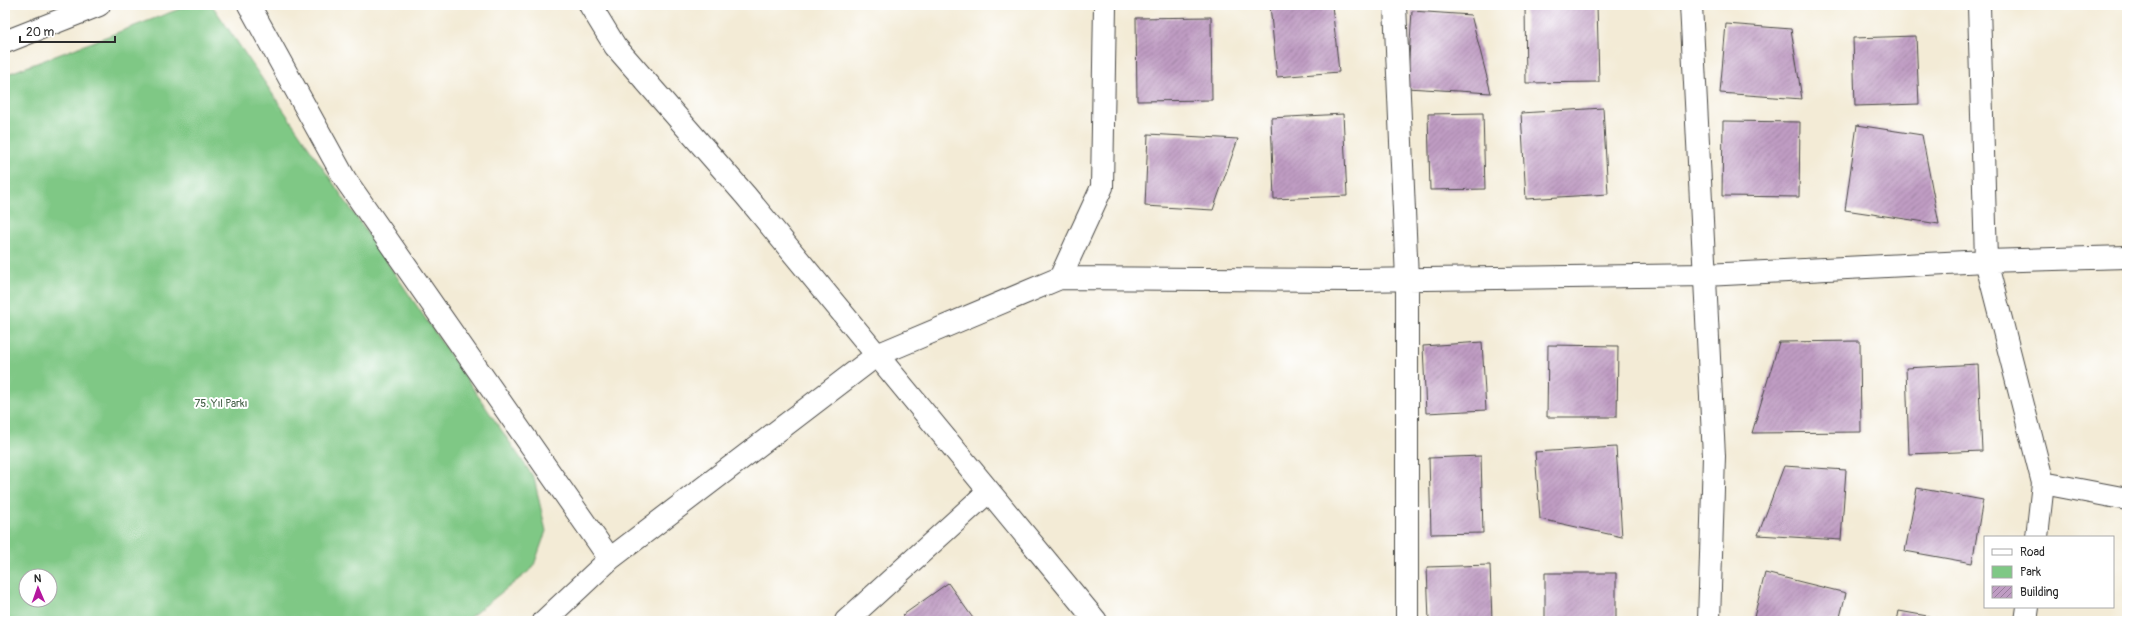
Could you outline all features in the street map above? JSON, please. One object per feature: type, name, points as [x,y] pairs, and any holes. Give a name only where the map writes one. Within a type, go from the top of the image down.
[{"type":"street","points":[[5,42],[99,5]]},
{"type":"street","points":[[249,5],[345,179],[610,559]]},
{"type":"street","points":[[1060,278],[1102,187],[1105,5]]},
{"type":"street","points":[[1395,5],[1407,279],[1408,621]]},
{"type":"street","points":[[1691,5],[1714,456],[1709,621]]},
{"type":"street","points":[[1979,5],[1986,261],[2043,483],[2036,536]]},
{"type":"street","points":[[594,6],[615,46],[746,196],[1096,621]]},
{"type":"street","points":[[544,621],[610,559],[877,355],[1060,278],[1407,279],[1705,275],[1986,261],[2127,257]]},
{"type":"street","points":[[2043,483],[2127,499]]},
{"type":"street","points":[[846,621],[989,491]]},
{"type":"street","points":[[2026,621],[2028,608]]},
{"type":"green space","name":"75. Yıl Parkı","points":[[190,5],[212,5],[534,478],[546,531],[533,568],[465,621],[5,621],[5,75]]},
{"type":"building","points":[[1270,5],[1332,5],[1339,72],[1277,77]]},
{"type":"building","points":[[1525,5],[1597,5],[1599,82],[1526,83]]},
{"type":"building","points":[[1412,11],[1471,15],[1491,93],[1407,88]]},
{"type":"building","points":[[1211,17],[1212,100],[1137,101],[1136,18]]},
{"type":"building","points":[[1726,24],[1791,29],[1802,99],[1720,93]]},
{"type":"building","points":[[1916,36],[1919,104],[1855,106],[1853,38]]},
{"type":"building","points":[[1603,108],[1608,194],[1526,199],[1521,113]]},
{"type":"building","points":[[1483,113],[1485,189],[1430,190],[1428,114]]},
{"type":"building","points":[[1343,114],[1347,196],[1274,199],[1271,118]]},
{"type":"building","points":[[1723,121],[1800,122],[1799,197],[1722,196]]},
{"type":"building","points":[[1857,125],[1922,135],[1939,224],[1845,210]]},
{"type":"building","points":[[1148,134],[1238,139],[1213,210],[1145,206]]},
{"type":"building","points":[[1860,341],[1861,432],[1752,433],[1779,342]]},
{"type":"building","points":[[1482,342],[1486,410],[1426,413],[1423,346]]},
{"type":"building","points":[[1548,345],[1618,346],[1617,417],[1547,417]]},
{"type":"building","points":[[1978,364],[1982,451],[1909,454],[1906,368]]},
{"type":"building","points":[[1616,447],[1622,537],[1540,519],[1535,452]]},
{"type":"building","points":[[1481,456],[1483,533],[1431,534],[1429,458]]},
{"type":"building","points":[[1784,466],[1846,470],[1841,540],[1758,535]]},
{"type":"building","points":[[1917,488],[1983,500],[1972,563],[1905,551]]},
{"type":"building","points":[[1490,565],[1492,621],[1429,621],[1427,567]]},
{"type":"building","points":[[1545,573],[1616,573],[1616,621],[1545,621]]},
{"type":"building","points":[[1765,573],[1846,593],[1839,621],[1753,621]]},
{"type":"building","points":[[948,583],[975,621],[907,621],[903,615]]},
{"type":"building","points":[[1899,611],[1950,620],[1950,621],[1897,621]]}]
